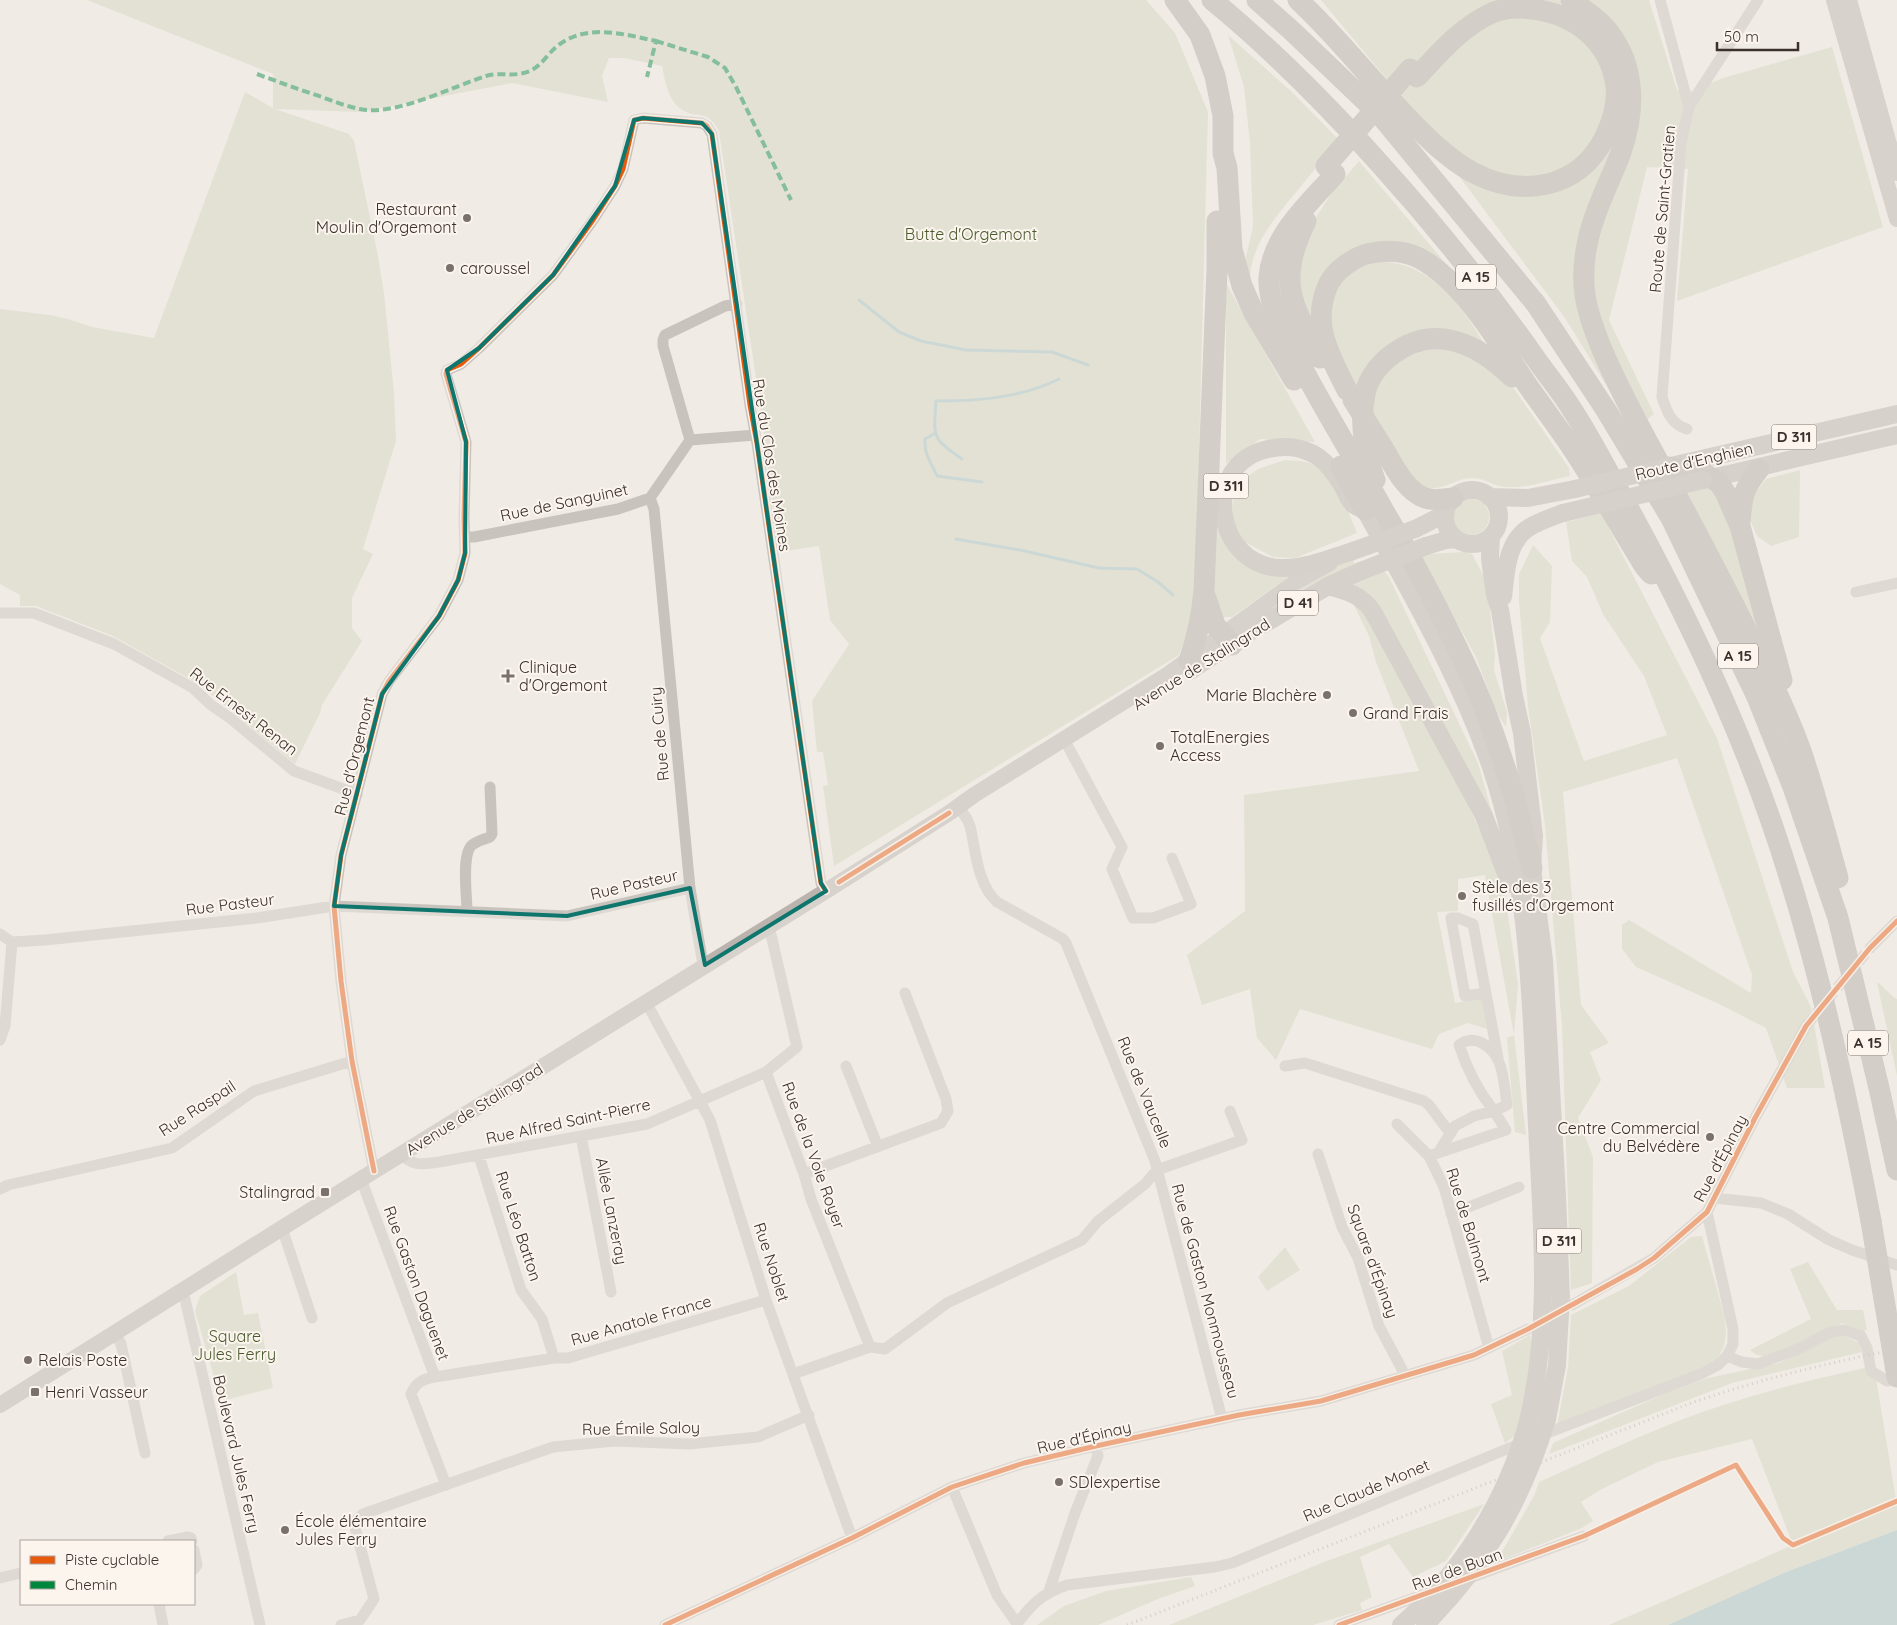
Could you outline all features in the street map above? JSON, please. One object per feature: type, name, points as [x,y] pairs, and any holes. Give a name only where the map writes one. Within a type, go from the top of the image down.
[{"type":"highway","points":[[1175,0],[1200,35],[1215,76],[1222,116],[1223,153],[1227,168],[1232,249],[1242,286],[1254,313],[1457,646],[1480,694],[1505,764],[1520,814],[1532,868]]},
{"type":"highway","name":"A 15","points":[[1212,0],[1272,53],[1334,114],[1416,204],[1495,300],[1573,411],[1640,528],[1678,602],[1735,723],[1772,822],[1817,970],[1845,1084],[1871,1221],[1897,1378]]},
{"type":"highway","name":"A 15","points":[[1257,0],[1382,117],[1536,304],[1606,410],[1671,518],[1757,697],[1793,787],[1838,918],[1897,1170]]},
{"type":"highway","points":[[1298,0],[1322,22],[1372,82],[1437,147],[1471,171],[1490,180],[1507,185],[1537,187],[1551,184],[1568,176],[1586,164],[1601,145],[1611,125],[1616,103],[1616,86],[1610,63],[1597,41],[1574,21],[1548,11],[1511,8],[1496,12],[1481,19],[1453,38],[1414,73]]},
{"type":"highway","points":[[1296,383],[1262,304],[1259,291],[1260,268],[1266,248],[1278,227],[1331,170],[1414,73],[1440,36],[1461,19],[1486,5],[1502,0]]},
{"type":"highway","points":[[1550,0],[1597,20]]},
{"type":"highway","points":[[1571,0],[1608,31],[1618,46],[1626,64],[1630,81],[1630,115],[1620,155],[1590,232],[1584,262],[1583,282],[1588,311],[1598,341],[1630,409],[1692,522],[1750,637],[1800,748],[1842,893],[1838,918]]},
{"type":"highway","points":[[1188,661],[1200,624],[1204,590],[1217,270],[1217,203],[1219,168],[1223,153]]},
{"type":"highway","points":[[1331,170],[1318,194],[1315,205],[1296,245],[1290,273],[1290,290],[1299,318],[1321,360],[1350,395]]},
{"type":"highway","points":[[1318,194],[1296,217],[1278,247],[1269,277],[1270,292],[1281,326],[1344,444],[1376,512]]},
{"type":"highway","points":[[1449,507],[1436,500],[1417,494],[1404,481],[1350,395],[1326,348],[1323,336],[1322,311],[1327,288],[1341,269],[1361,256],[1386,251],[1398,252],[1420,259],[1452,284],[1494,336],[1568,442],[1645,567],[1678,602]]},
{"type":"highway","points":[[1376,512],[1364,440],[1363,410],[1365,393],[1369,382],[1378,368],[1398,350],[1415,342],[1435,338],[1461,342],[1475,348],[1499,364],[1543,407]]},
{"type":"highway","points":[[1668,467],[1701,473],[1718,483],[1725,492],[1740,526],[1787,698],[1785,712]]},
{"type":"highway","points":[[1740,526],[1742,498],[1746,487],[1758,468]]},
{"type":"highway","points":[[1204,590],[1214,625],[1228,640]]},
{"type":"main road","points":[[1834,0],[1897,219]]},
{"type":"main road","points":[[1849,0],[1897,173]]},
{"type":"main road","name":"Route d'Enghien","points":[[1493,533],[1548,513],[1563,513],[1897,414]]},
{"type":"main road","name":"Route d'Enghien","points":[[1701,473],[1758,468],[1897,435]]},
{"type":"main road","name":"D 311","points":[[1350,552],[1320,561],[1296,566],[1278,567],[1262,564],[1240,550],[1232,540],[1226,527],[1224,514],[1223,500],[1232,473],[1241,463],[1258,451],[1285,447],[1300,449],[1310,452],[1321,459],[1342,484],[1352,504],[1376,512],[1455,676],[1479,734],[1492,770],[1520,882],[1530,984],[1542,1223],[1543,1283],[1538,1375],[1528,1425],[1509,1477],[1483,1528],[1448,1576],[1401,1625]]},
{"type":"main road","name":"Route d'Enghien","points":[[1489,497],[1528,498],[1553,494],[1668,467]]},
{"type":"main road","points":[[1350,552],[1415,528],[1449,507],[1460,493],[1469,491],[1482,492],[1494,502],[1498,512],[1498,525],[1486,540],[1468,544],[1456,539],[1448,530],[1449,507]]},
{"type":"main road","name":"D 311","points":[[1500,610],[1506,564],[1518,538],[1530,526],[1563,513]]},
{"type":"main road","name":"D 311","points":[[1425,1625],[1453,1595],[1478,1563],[1515,1504],[1547,1420],[1554,1385],[1560,1336],[1559,1238],[1544,960],[1532,868],[1534,836],[1522,733],[1500,610],[1495,596],[1492,573],[1493,533]]},
{"type":"main road","name":"Avenue de Stalingrad","points":[[1066,742],[1188,661],[1264,624],[1328,586],[1426,546],[1456,539]]},
{"type":"main road","name":"Avenue de Stalingrad","points":[[0,1405],[1228,640],[1294,583],[1350,552]]},
{"type":"main road","points":[[1328,586],[1358,596],[1368,604],[1373,612],[1484,816],[1498,849],[1510,883],[1512,895],[1523,910]]},
{"type":"street","points":[[1660,0],[1689,107]]},
{"type":"street","name":"Route de Saint-Gratien","points":[[1687,429],[1677,426],[1666,412],[1662,397],[1681,143],[1689,107],[1758,0]]},
{"type":"street","name":"Rue du Clos des Moines","points":[[447,370],[461,364],[479,348],[553,275],[615,186],[623,169],[634,120],[643,118],[702,123],[710,129],[821,883],[826,891]]},
{"type":"street","points":[[737,304],[725,306],[669,332],[663,340],[690,440],[756,435]]},
{"type":"street","name":"Rue d'Orgemont","points":[[368,1175],[341,981],[334,906],[341,855],[382,694],[389,681],[443,609],[458,580],[465,553],[466,442],[446,374],[447,370]]},
{"type":"street","name":"Rue de Sanguinet","points":[[465,537],[474,537],[618,509],[650,498],[690,440]]},
{"type":"street","name":"Rue de Cuiry","points":[[650,498],[654,509],[690,888],[702,959],[705,965]]},
{"type":"street","points":[[1856,592],[1897,583]]},
{"type":"street","name":"Rue Ernest Renan","points":[[0,612],[34,613],[114,644],[193,688],[216,710],[230,718],[294,771],[357,794]]},
{"type":"street","points":[[1066,742],[1122,846],[1112,869],[1132,918],[1153,918],[1191,904],[1172,858]]},
{"type":"street","points":[[467,908],[466,861],[468,850],[477,842],[490,837],[492,834],[490,786]]},
{"type":"street","name":"Rue de Vaucelle","points":[[794,1374],[870,1347],[885,1349],[947,1303],[1082,1240],[1098,1221],[1145,1184],[1157,1170],[1066,943],[1063,939],[997,902],[990,896],[983,883],[970,826],[956,809]]},
{"type":"street","name":"Rue Pasteur","points":[[12,942],[248,919],[334,906],[467,908],[567,916],[690,888]]},
{"type":"street","points":[[1486,993],[1465,996],[1451,918],[1458,918],[1472,924],[1486,993],[1498,1062],[1507,1105],[1494,1111]]},
{"type":"street","points":[[1870,948],[1897,921]]},
{"type":"street","name":"Rue de la Voie Royer","points":[[769,926],[796,1047],[766,1072],[804,1174],[811,1199],[870,1347]]},
{"type":"street","points":[[0,934],[12,942],[5,1026],[0,1040]]},
{"type":"street","points":[[804,1174],[940,1123],[948,1111],[946,1099],[905,993]]},
{"type":"street","name":"Rue Noblet","points":[[646,1002],[710,1120],[766,1300],[852,1538]]},
{"type":"street","name":"Rue d'Épinay","points":[[1572,1305],[1654,1258],[1707,1212],[1806,1026]]},
{"type":"street","points":[[1433,1155],[1506,1130],[1483,1097],[1458,1045],[1465,1040],[1474,1039],[1487,1046],[1498,1062]]},
{"type":"street","name":"Rue Raspail","points":[[0,1189],[8,1185],[172,1148],[254,1091],[352,1061]]},
{"type":"street","points":[[1285,1066],[1305,1063],[1424,1101],[1429,1104],[1450,1133]]},
{"type":"street","points":[[846,1066],[878,1146]]},
{"type":"street","name":"Rue Alfred Saint-Pierre","points":[[402,1154],[416,1164],[439,1162],[647,1124],[766,1072]]},
{"type":"street","points":[[1157,1170],[1242,1140],[1230,1111]]},
{"type":"street","name":"Rue de Balmont","points":[[1433,1155],[1455,1126],[1474,1116],[1494,1111]]},
{"type":"street","name":"Rue de Balmont","points":[[1397,1124],[1433,1155],[1444,1188],[1488,1348]]},
{"type":"street","name":"Allée Lanzeray","points":[[581,1136],[611,1292]]},
{"type":"street","name":"Square d'Épinay","points":[[1318,1154],[1342,1227],[1358,1258],[1379,1326],[1405,1376]]},
{"type":"street","name":"Rue Léo Batton","points":[[479,1156],[520,1290],[542,1319],[554,1358]]},
{"type":"street","name":"Rue de Gaston Monmousseau","points":[[1157,1170],[1222,1419]]},
{"type":"street","name":"Rue Gaston Daguenet","points":[[368,1175],[435,1377],[422,1379],[414,1387],[411,1394],[446,1485]]},
{"type":"street","points":[[1451,1214],[1519,1187]]},
{"type":"street","points":[[1714,1198],[1761,1203],[1788,1214],[1829,1240],[1897,1265]]},
{"type":"street","points":[[1707,1212],[1733,1329],[1733,1344],[1727,1356],[1742,1362],[1758,1364],[1798,1350],[1831,1332],[1844,1330],[1860,1336],[1867,1348],[1871,1371],[1887,1380],[1897,1378]]},
{"type":"street","points":[[282,1228],[312,1318]]},
{"type":"street","name":"Boulevard Jules Ferry","points":[[180,1292],[185,1299],[260,1625]]},
{"type":"street","name":"Rue Anatole France","points":[[435,1377],[554,1358],[568,1358],[766,1300]]},
{"type":"street","name":"Rue d'Épinay","points":[[665,1625],[852,1538],[952,1487],[1024,1463],[1096,1446],[1222,1419],[1321,1401],[1474,1354],[1528,1329]]},
{"type":"street","points":[[115,1332],[121,1344],[145,1453]]},
{"type":"street","name":"Rue Claude Monet","points":[[1017,1624],[1024,1613],[1049,1591],[1067,1585],[1215,1567],[1246,1558],[1500,1451],[1701,1374],[1718,1365],[1727,1356]]},
{"type":"street","name":"Rue Émile Saloy","points":[[446,1485],[553,1447],[614,1441],[689,1444],[758,1438],[809,1415]]},
{"type":"street","points":[[1049,1591],[1075,1513],[1098,1456],[1096,1446]]},
{"type":"street","points":[[341,1625],[360,1620],[374,1599],[356,1527],[356,1520],[363,1514],[446,1485]]},
{"type":"street","points":[[952,1487],[997,1595],[1017,1624]]},
{"type":"street","name":"Rue de Buan","points":[[1338,1625],[1584,1536]]},
{"type":"street","points":[[173,1540],[188,1537],[192,1540]]},
{"type":"street","points":[[195,1555],[197,1565],[195,1568]]},
{"type":"street","points":[[0,1578],[20,1573]]},
{"type":"street","points":[[159,1605],[163,1625]]},
{"type":"highlighted area","points":[[643,118],[702,123],[712,134],[821,883],[826,891],[705,965],[690,888],[567,916],[334,906],[341,855],[382,694],[439,616],[458,580],[465,553],[466,442],[447,370],[479,348],[553,275],[615,186],[634,120]]},
{"type":"green space","name":"Butte d'Orgemont","points":[[87,0],[1146,0],[1175,33],[1208,112],[1196,565],[1192,631],[1184,642],[1179,655],[834,866],[823,786],[828,785],[823,752],[817,752],[812,701],[849,644],[830,620],[819,546],[779,552],[759,398],[719,131],[714,123],[705,116],[687,112],[673,101],[664,78],[662,66],[624,58],[609,58],[602,76],[608,102],[512,83],[360,112],[275,109],[349,134],[354,141],[384,293],[394,393],[396,441],[363,549],[373,554],[352,598],[352,628],[362,641],[322,705],[320,713],[295,764],[199,684],[113,636],[36,606],[20,606],[20,595],[0,584],[0,309],[50,315],[92,327],[154,338],[245,92],[273,108],[273,74]]},
{"type":"green space","points":[[1321,0],[1649,0],[1677,90],[1689,92],[1723,78],[1832,47],[1883,227],[1677,301],[1688,169],[1647,167],[1609,320],[1654,414],[1634,430],[1565,318],[1385,77]]},
{"type":"green space","points":[[1228,35],[1292,92],[1339,140],[1265,233],[1254,257],[1250,283],[1245,261],[1253,227],[1250,143],[1244,87]]},
{"type":"green space","points":[[1359,161],[1458,278],[1358,250],[1312,327],[1296,288],[1308,230],[1340,180],[1342,181]]},
{"type":"green space","points":[[1379,262],[1397,263],[1429,277],[1455,302],[1485,345],[1443,332],[1358,388],[1334,347],[1331,308],[1337,288],[1349,274],[1358,268]]},
{"type":"green space","points":[[1226,283],[1315,442],[1260,439],[1226,464]]},
{"type":"green space","points":[[1451,348],[1501,376],[1515,390],[1569,468],[1570,476],[1521,487],[1501,486],[1481,479],[1467,478],[1442,487],[1431,488],[1429,492],[1418,487],[1371,409],[1372,394],[1386,370],[1412,351]]},
{"type":"green space","points":[[1285,460],[1309,463],[1326,474],[1339,492],[1357,533],[1295,558],[1273,557],[1245,542],[1235,529],[1232,507],[1237,484],[1258,469]]},
{"type":"green space","points":[[1800,470],[1799,537],[1771,546],[1757,536],[1749,517],[1752,498],[1766,479]]},
{"type":"green space","points":[[1707,488],[1724,497],[1763,641],[1687,493]]},
{"type":"green space","points":[[1215,499],[1230,545],[1298,570],[1232,617],[1225,617],[1218,622],[1213,608]]},
{"type":"green space","points":[[1471,499],[1483,505],[1489,517],[1483,529],[1471,535],[1459,529],[1453,517],[1459,505]]},
{"type":"green space","points":[[1601,513],[1717,738],[1793,972],[1811,1007],[1825,1088],[1787,1088],[1766,1028],[1717,1003],[1636,967],[1622,949],[1622,925],[1629,920],[1751,993],[1752,975],[1677,758],[1563,792],[1581,1005],[1609,1043],[1590,1052],[1601,1080],[1578,1118],[1593,1157],[1592,1283],[1571,1290],[1562,1027],[1545,825],[1528,706],[1519,601],[1519,574],[1533,545],[1552,566],[1550,622],[1540,638],[1584,761],[1667,735],[1644,676],[1603,614],[1587,577],[1572,561],[1566,522]]},
{"type":"green space","points":[[1463,552],[1472,554],[1487,582],[1495,655],[1494,670],[1507,712],[1506,727],[1497,713],[1476,657],[1421,557],[1430,554]]},
{"type":"green space","points":[[1352,557],[1356,567],[1283,606],[1281,603],[1297,585]]},
{"type":"green space","points":[[1384,571],[1389,577],[1478,763],[1495,823],[1356,590],[1354,583]]},
{"type":"green space","points":[[1350,597],[1359,602],[1450,766],[1484,839],[1505,895],[1518,984],[1514,1035],[1485,875],[1458,879],[1458,911],[1437,912],[1455,1003],[1483,998],[1487,1029],[1468,1023],[1439,1034],[1432,1049],[1300,1009],[1276,1060],[1257,1038],[1250,989],[1202,1005],[1187,955],[1245,911],[1244,795],[1419,771],[1376,662],[1369,636]]},
{"type":"green space","points":[[1877,982],[1897,999],[1897,1076]]},
{"type":"green space","points":[[1514,1035],[1526,1135],[1515,1132],[1507,1038]]},
{"type":"green space","points":[[1702,1236],[1725,1318],[1726,1334],[1724,1346],[1718,1358],[1705,1368],[1557,1426],[1568,1368],[1571,1315],[1629,1286],[1691,1237]]},
{"type":"green space","points":[[1285,1247],[1300,1270],[1267,1291],[1258,1277]]},
{"type":"green space","points":[[1808,1262],[1837,1310],[1863,1310],[1867,1330],[1861,1332],[1843,1323],[1781,1352],[1763,1356],[1754,1353],[1750,1350],[1811,1319],[1790,1269]]},
{"type":"green space","name":"Square Jules Ferry","points":[[236,1272],[244,1315],[258,1313],[273,1388],[221,1401],[195,1311],[200,1296]]},
{"type":"green space","points":[[1530,1335],[1532,1360],[1525,1398],[1516,1435],[1505,1443],[1491,1404],[1512,1395],[1502,1351]]},
{"type":"green space","points":[[1841,1335],[1858,1342],[1862,1352],[1732,1383],[1549,1454],[1553,1443],[1664,1394],[1708,1378],[1779,1363],[1828,1338]]},
{"type":"green space","points":[[1874,1366],[1897,1506],[1897,1530],[1786,1572],[1669,1625],[1609,1625],[1793,1545],[1752,1439],[1658,1462],[1600,1490],[1581,1502],[1593,1521],[1582,1528],[1496,1562],[1534,1496],[1539,1482],[1633,1440],[1705,1411],[1784,1387]]},
{"type":"green space","points":[[1484,1504],[1446,1561],[1413,1577],[1389,1544],[1360,1557],[1372,1597],[1360,1603],[1362,1610],[1313,1625],[1169,1625],[1324,1562]]},
{"type":"green space","points":[[1191,1577],[1195,1586],[1158,1599],[1098,1625],[1037,1625],[1064,1606],[1106,1591]]},
{"type":"water","points":[[1897,1530],[1897,1625],[1668,1625],[1786,1572]]},
{"type":"waterway","points":[[859,300],[899,332],[921,341],[966,350],[1052,352],[1088,365]]},
{"type":"waterway","points":[[962,459],[944,446],[936,435],[936,401],[999,397],[1030,390],[1059,379]]},
{"type":"waterway","points":[[934,434],[925,439],[925,445],[928,458],[937,476],[982,482]]},
{"type":"waterway","points":[[956,539],[1020,550],[1099,568],[1137,569],[1158,582],[1173,595]]},
{"type":"tunnel","points":[[1806,1026],[1870,948]]},
{"type":"railway","points":[[1127,1625],[1694,1402],[1795,1372],[1897,1349]]},
{"type":"marked path","points":[[257,74],[349,106],[366,110],[380,110],[395,108],[486,76],[527,72],[536,68],[555,48],[567,40],[579,35],[604,32],[656,41],[647,77]]},
{"type":"marked path","points":[[656,41],[708,57],[725,68],[791,200]]},
{"type":"cycle path","points":[[374,1171],[352,1061],[341,981],[334,906],[341,855],[382,694],[389,681],[439,616],[458,580],[465,553],[466,442],[446,374],[447,370],[461,364],[479,348],[553,275],[615,186],[623,169],[634,120],[643,118],[702,123],[707,126],[712,134],[821,883],[826,891]]},
{"type":"cycle path","points":[[839,882],[949,813]]},
{"type":"cycle path","points":[[665,1625],[852,1538],[952,1487],[1024,1463],[1096,1446],[1239,1415],[1321,1401],[1474,1355],[1528,1329],[1637,1269],[1654,1258],[1707,1212],[1755,1118],[1806,1026],[1870,948],[1897,921]]},
{"type":"cycle path","points":[[1339,1625],[1584,1536],[1736,1465],[1783,1538],[1793,1545],[1897,1501]]},
{"type":"place","name":"Restaurant Moulin d'Orgemont","points":[[467,218]]},
{"type":"place","name":"caroussel","points":[[450,268]]},
{"type":"place","name":"Clinique d'Orgemont","points":[[508,676]]},
{"type":"place","name":"Marie Blachère","points":[[1327,695]]},
{"type":"place","name":"Grand Frais","points":[[1353,713]]},
{"type":"place","name":"TotalEnergies Access","points":[[1160,746]]},
{"type":"place","name":"Stèle des 3 fusillés d'Orgemont","points":[[1462,896]]},
{"type":"place","name":"Centre Commercial du Belvédère","points":[[1710,1137]]},
{"type":"place","name":"Stalingrad","points":[[325,1192]]},
{"type":"place","name":"Relais Poste","points":[[28,1360]]},
{"type":"place","name":"Henri Vasseur","points":[[35,1392]]},
{"type":"place","name":"SDIexpertise","points":[[1059,1482]]},
{"type":"place","name":"École élémentaire Jules Ferry","points":[[285,1530]]}]
